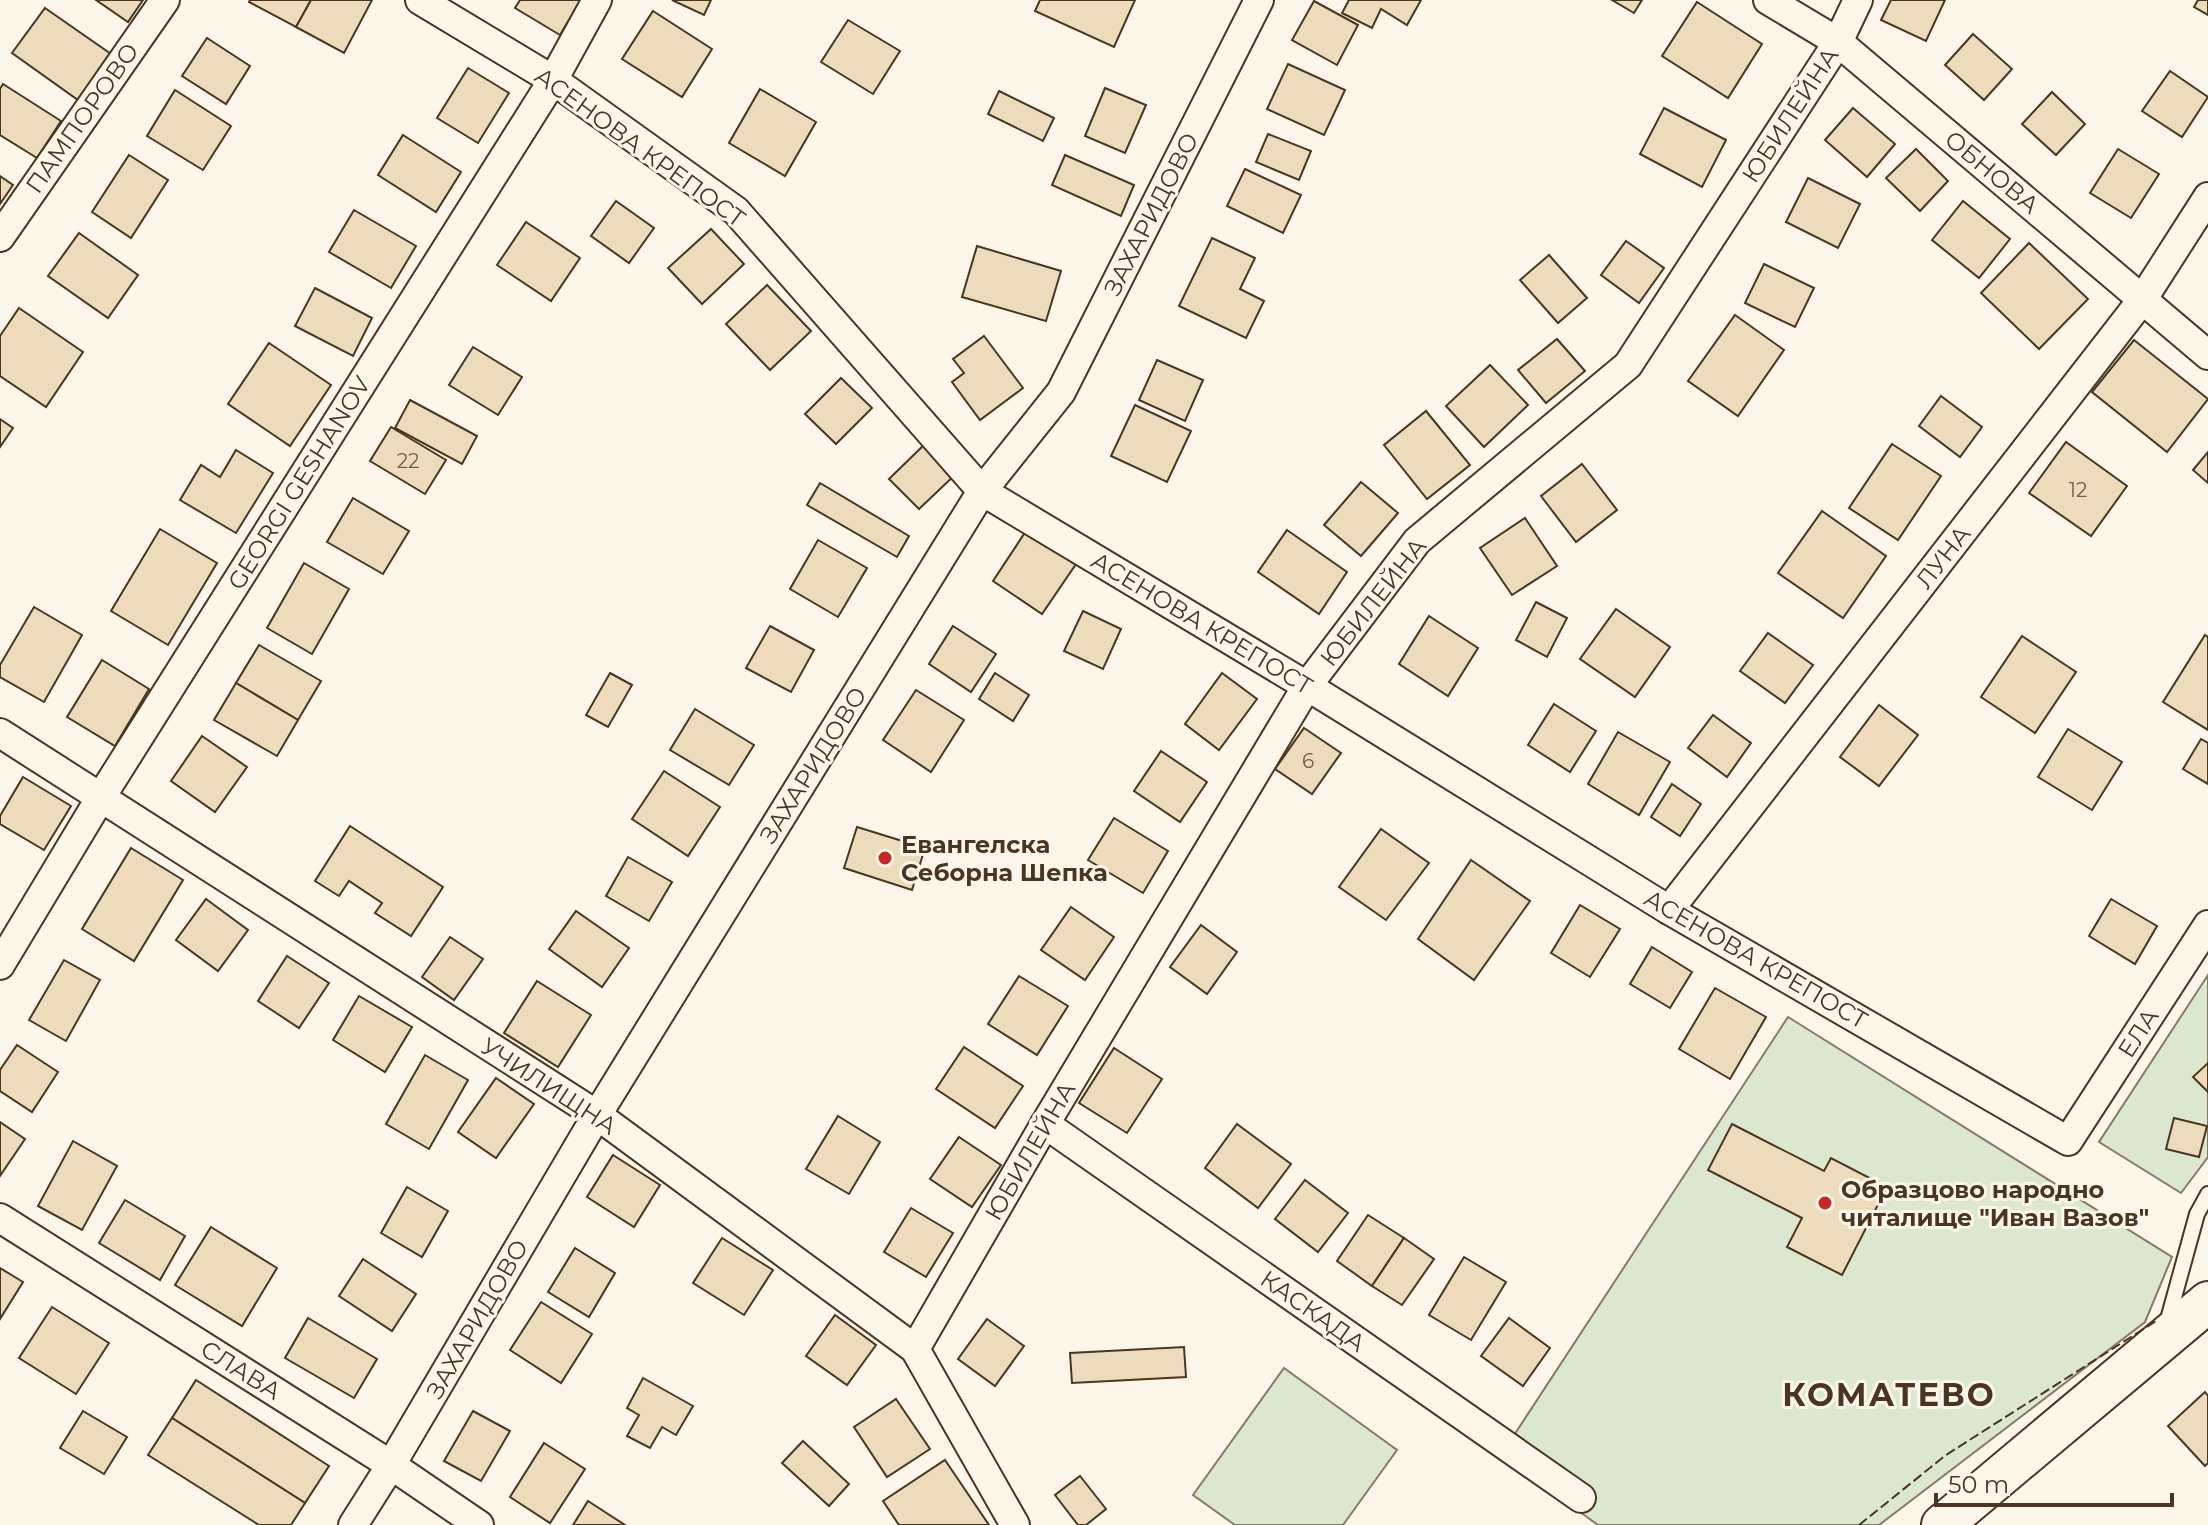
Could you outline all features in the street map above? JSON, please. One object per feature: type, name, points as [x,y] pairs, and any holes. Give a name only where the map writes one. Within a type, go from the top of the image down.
[{"type":"main road","points":[[1942,1525],[2208,1302]]},
{"type":"street","name":"ПАМПОРОВО","points":[[0,237],[165,0]]},
{"type":"street","name":"АСЕНОВА КРЕПОСТ","points":[[420,0],[553,80],[736,211],[982,491],[1307,686],[1669,910],[2068,1141]]},
{"type":"street","name":"GEORGI GESHANOV","points":[[0,965],[101,797],[553,80],[597,0]]},
{"type":"street","name":"ЗАХАРИДОВО","points":[[353,1525],[597,1115],[982,491],[1061,392],[1259,0]]},
{"type":"street","name":"ОБНОВА","points":[[1768,0],[1838,42],[2208,355]]},
{"type":"street","name":"ЮБИЛЕЙНА","points":[[915,1349],[1045,1124],[1307,686],[1417,541],[1628,365],[1838,42],[1858,0]]},
{"type":"street","name":"ЛУНА","points":[[1669,910],[2142,300],[2208,197]]},
{"type":"street","name":"УЧИЛИЩНА","points":[[0,733],[597,1115],[915,1349],[1015,1525]]},
{"type":"street","name":"ЕЛА","points":[[2068,1141],[2208,925]]},
{"type":"street","name":"КАСКАДА","points":[[1045,1124],[1581,1498]]},
{"type":"street","name":"СЛАВА","points":[[0,1218],[391,1465],[479,1525]]},
{"type":"lane","points":[[2163,1340],[2197,1214],[2208,1194]]},
{"type":"green space","points":[[2208,975],[2208,1157],[2181,1193],[2099,1142]]},
{"type":"green space","points":[[1788,1017],[2172,1257],[2145,1322],[1879,1525],[1598,1525],[1501,1455]]},
{"type":"green space","points":[[1284,1368],[1397,1450],[1343,1525],[1235,1525],[1193,1495]]},
{"type":"building","points":[[96,0],[143,0],[128,22]]},
{"type":"building","points":[[250,0],[311,0],[296,27]]},
{"type":"building","points":[[311,0],[372,0],[344,53],[296,27]]},
{"type":"building","points":[[520,0],[581,0],[560,35],[515,8]]},
{"type":"building","points":[[672,0],[711,0],[704,15]]},
{"type":"building","points":[[1040,0],[1135,0],[1114,47],[1035,11]]},
{"type":"building","points":[[1349,0],[1421,0],[1407,25],[1381,9],[1372,28],[1342,13]]},
{"type":"building","points":[[1612,0],[1642,0],[1634,13]]},
{"type":"building","points":[[1891,0],[1945,0],[1926,41],[1881,20]]},
{"type":"building","points":[[2198,0],[2208,0],[2208,15],[2194,7]]},
{"type":"building","points":[[1314,1],[1358,25],[1337,65],[1292,40]]},
{"type":"building","points":[[1697,2],[1762,44],[1728,98],[1662,56]]},
{"type":"building","points":[[45,8],[111,54],[78,100],[12,53]]},
{"type":"building","points":[[653,11],[712,49],[682,97],[622,59]]},
{"type":"building","points":[[848,20],[900,51],[873,94],[821,62]]},
{"type":"building","points":[[1973,34],[2012,69],[1984,100],[1945,65]]},
{"type":"building","points":[[207,38],[250,66],[226,104],[182,76]]},
{"type":"building","points":[[1288,64],[1345,90],[1324,135],[1267,109]]},
{"type":"building","points":[[468,68],[509,93],[478,143],[437,118]]},
{"type":"building","points":[[2170,71],[2208,97],[2182,137],[2142,111]]},
{"type":"building","points":[[3,84],[61,121],[37,158],[0,135],[0,89]]},
{"type":"building","points":[[1105,88],[1146,105],[1125,153],[1085,136]]},
{"type":"building","points":[[760,89],[816,122],[785,176],[729,143]]},
{"type":"building","points":[[175,90],[231,126],[203,170],[147,136]]},
{"type":"building","points":[[999,91],[1054,118],[1043,141],[988,114]]},
{"type":"building","points":[[2052,92],[2085,124],[2056,155],[2022,124]]},
{"type":"building","points":[[1664,108],[1726,140],[1702,187],[1640,154]]},
{"type":"building","points":[[1853,108],[1895,144],[1867,177],[1825,140]]},
{"type":"building","points":[[1268,134],[1311,151],[1299,180],[1256,162]]},
{"type":"building","points":[[403,135],[461,172],[436,212],[378,175]]},
{"type":"building","points":[[1916,149],[1948,181],[1920,211],[1886,178]]},
{"type":"building","points":[[2118,149],[2159,174],[2131,218],[2090,193]]},
{"type":"building","points":[[129,155],[168,180],[131,238],[92,212]]},
{"type":"building","points":[[1065,155],[1134,185],[1121,216],[1052,185]]},
{"type":"building","points":[[1245,169],[1301,195],[1283,233],[1227,206]]},
{"type":"building","points":[[0,176],[13,185],[0,204]]},
{"type":"building","points":[[1808,178],[1860,204],[1838,248],[1786,222]]},
{"type":"building","points":[[616,201],[654,228],[629,263],[591,236]]},
{"type":"building","points":[[1963,201],[2010,239],[1979,278],[1932,240]]},
{"type":"building","points":[[354,210],[416,246],[391,288],[329,252]]},
{"type":"building","points":[[526,222],[580,258],[551,301],[497,265]]},
{"type":"building","points":[[711,229],[744,264],[702,304],[668,268]]},
{"type":"building","points":[[79,233],[138,275],[108,318],[48,276]]},
{"type":"building","points":[[1212,238],[1255,258],[1240,289],[1264,301],[1246,338],[1179,306]]},
{"type":"building","points":[[1626,241],[1664,268],[1639,303],[1601,275]]},
{"type":"building","points":[[2029,243],[2088,299],[2039,349],[1981,293]]},
{"type":"building","points":[[977,246],[1061,271],[1046,321],[962,297]]},
{"type":"building","points":[[1549,255],[1587,298],[1558,323],[1520,280]]},
{"type":"building","points":[[1764,264],[1814,288],[1795,327],[1745,303]]},
{"type":"building","points":[[767,285],[811,331],[770,370],[726,324]]},
{"type":"building","points":[[315,288],[372,318],[353,356],[295,326]]},
{"type":"building","points":[[19,308],[83,352],[46,407],[0,376],[0,336]]},
{"type":"building","points":[[1735,315],[1784,350],[1738,416],[1688,381]]},
{"type":"building","points":[[984,336],[1023,388],[980,420],[952,382],[964,373],[953,359]]},
{"type":"building","points":[[1557,339],[1585,371],[1546,403],[1518,370]]},
{"type":"building","points":[[2134,340],[2208,399],[2167,452],[2092,392]]},
{"type":"building","points":[[269,343],[331,385],[290,446],[228,404]]},
{"type":"building","points":[[473,347],[522,377],[498,415],[449,385]]},
{"type":"building","points":[[1157,360],[1203,380],[1185,421],[1139,400]]},
{"type":"building","points":[[1490,365],[1528,405],[1484,447],[1446,406]]},
{"type":"building","points":[[841,378],[872,408],[836,444],[805,414]]},
{"type":"building","points":[[1941,396],[1982,427],[1960,457],[1919,426]]},
{"type":"building","points":[[410,400],[477,436],[462,464],[395,428]]},
{"type":"building","points":[[1135,405],[1191,431],[1167,482],[1111,456]]},
{"type":"building","points":[[1426,411],[1470,465],[1427,499],[1384,445]]},
{"type":"building","points":[[0,419],[13,428],[0,447]]},
{"type":"building","points":[[391,427],[446,460],[425,494],[370,461]]},
{"type":"building","points":[[928,441],[958,472],[919,509],[889,479]]},
{"type":"building","points":[[2066,442],[2127,486],[2091,536],[2029,493]]},
{"type":"building","points":[[1892,444],[1941,476],[1898,540],[1849,508]]},
{"type":"building","points":[[236,450],[273,473],[236,533],[180,500],[201,465],[220,477]]},
{"type":"building","points":[[2208,452],[2208,483],[2193,470]]},
{"type":"building","points":[[1582,464],[1617,510],[1576,542],[1541,496]]},
{"type":"building","points":[[1361,482],[1398,513],[1361,556],[1324,525]]},
{"type":"building","points":[[820,483],[909,536],[897,557],[807,505]]},
{"type":"building","points":[[353,498],[409,531],[383,574],[327,542]]},
{"type":"building","points":[[1822,511],[1886,556],[1843,618],[1778,573]]},
{"type":"building","points":[[1525,518],[1557,566],[1512,595],[1480,548]]},
{"type":"building","points":[[160,529],[217,563],[168,645],[111,611]]},
{"type":"building","points":[[1287,530],[1347,572],[1319,614],[1258,572]]},
{"type":"building","points":[[1026,531],[1076,564],[1042,614],[993,581]]},
{"type":"building","points":[[818,540],[867,568],[838,617],[790,589]]},
{"type":"building","points":[[304,563],[349,589],[312,654],[267,628]]},
{"type":"building","points":[[1536,602],[1567,618],[1547,657],[1516,640]]},
{"type":"building","points":[[34,607],[82,635],[44,702],[0,677],[0,665]]},
{"type":"building","points":[[1616,609],[1670,647],[1635,697],[1580,659]]},
{"type":"building","points":[[1083,611],[1121,629],[1103,669],[1064,651]]},
{"type":"building","points":[[1429,616],[1478,648],[1448,696],[1399,664]]},
{"type":"building","points":[[770,626],[814,650],[791,692],[746,668]]},
{"type":"building","points":[[953,626],[996,654],[971,692],[929,664]]},
{"type":"building","points":[[1768,633],[1813,665],[1785,703],[1740,671]]},
{"type":"building","points":[[2205,635],[2208,637],[2208,730],[2163,702]]},
{"type":"building","points":[[2022,636],[2076,672],[2035,733],[1981,697]]},
{"type":"building","points":[[259,645],[321,681],[298,720],[236,683]]},
{"type":"building","points":[[102,660],[149,689],[115,746],[67,717]]},
{"type":"building","points":[[610,673],[632,685],[608,727],[586,715]]},
{"type":"building","points":[[995,673],[1029,695],[1013,721],[979,699]]},
{"type":"building","points":[[1222,673],[1257,699],[1219,750],[1185,724]]},
{"type":"building","points":[[236,683],[298,720],[277,756],[214,720]]},
{"type":"building","points":[[916,690],[964,720],[931,772],[883,740]]},
{"type":"building","points":[[1554,704],[1596,731],[1570,772],[1528,745]]},
{"type":"building","points":[[1879,705],[1918,735],[1879,786],[1840,757]]},
{"type":"building","points":[[695,709],[754,745],[729,785],[670,750]]},
{"type":"building","points":[[1713,715],[1751,743],[1727,777],[1688,748]]},
{"type":"building","points":[[1304,728],[1341,753],[1312,794],[1275,769]]},
{"type":"building","points":[[2068,729],[2122,762],[2092,810],[2038,777]]},
{"type":"building","points":[[1618,732],[1670,762],[1639,815],[1588,784]]},
{"type":"building","points":[[202,736],[247,767],[215,812],[171,781]]},
{"type":"building","points":[[2201,739],[2208,743],[2208,784],[2183,769]]},
{"type":"building","points":[[1161,751],[1207,782],[1180,822],[1134,791]]},
{"type":"building","points":[[664,771],[720,807],[688,856],[632,819]]},
{"type":"building","points":[[23,777],[71,806],[44,850],[0,824],[0,816]]},
{"type":"building","points":[[1672,784],[1701,804],[1680,836],[1651,817]]},
{"type":"building","points":[[1114,818],[1168,851],[1143,893],[1088,860]]},
{"type":"building","points":[[350,826],[443,887],[411,936],[375,913],[382,903],[349,881],[339,896],[315,881]]},
{"type":"building","name":"Евангелска Себорна Шепка","points":[[857,827],[925,848],[912,890],[844,868]]},
{"type":"building","points":[[1381,829],[1429,863],[1386,920],[1339,887]]},
{"type":"building","points":[[131,848],[183,880],[134,961],[82,929]]},
{"type":"building","points":[[628,857],[672,882],[649,921],[606,896]]},
{"type":"building","points":[[1471,860],[1530,901],[1474,980],[1418,939]]},
{"type":"building","points":[[206,899],[248,930],[218,971],[176,940]]},
{"type":"building","points":[[2111,899],[2157,926],[2135,964],[2089,936]]},
{"type":"building","points":[[1580,905],[1620,929],[1590,977],[1551,953]]},
{"type":"building","points":[[1071,907],[1114,937],[1085,980],[1041,950]]},
{"type":"building","points":[[576,911],[629,948],[602,987],[549,949]]},
{"type":"building","points":[[1201,925],[1237,952],[1207,994],[1170,967]]},
{"type":"building","points":[[450,937],[483,959],[454,1000],[422,977]]},
{"type":"building","points":[[1652,947],[1692,972],[1670,1008],[1630,984]]},
{"type":"building","points":[[287,956],[329,983],[299,1028],[258,1001]]},
{"type":"building","points":[[64,960],[100,980],[66,1041],[29,1020]]},
{"type":"building","points":[[1019,976],[1068,1006],[1037,1055],[988,1024]]},
{"type":"building","points":[[537,981],[591,1015],[558,1067],[504,1033]]},
{"type":"building","points":[[1715,988],[1766,1017],[1730,1079],[1679,1049]]},
{"type":"building","points":[[359,996],[412,1027],[385,1072],[333,1040]]},
{"type":"building","points":[[17,1045],[58,1072],[32,1112],[0,1091],[0,1070]]},
{"type":"building","points":[[964,1047],[1023,1086],[995,1128],[936,1089]]},
{"type":"building","points":[[1114,1048],[1162,1079],[1127,1133],[1079,1103]]},
{"type":"building","points":[[425,1055],[468,1080],[429,1149],[386,1124]]},
{"type":"building","points":[[2208,1063],[2208,1092],[2193,1077]]},
{"type":"building","points":[[496,1078],[534,1104],[496,1158],[458,1132]]},
{"type":"building","points":[[838,1116],[880,1142],[849,1194],[806,1169]]},
{"type":"building","points":[[2174,1118],[2207,1126],[2199,1157],[2166,1149]]},
{"type":"building","points":[[0,1122],[25,1139],[0,1176]]},
{"type":"building","points":[[1237,1124],[1291,1164],[1258,1208],[1205,1168]]},
{"type":"building","name":"Образцово народно читалище \"Иван Вазов\"","points":[[1732,1124],[1824,1171],[1831,1158],[1887,1187],[1842,1275],[1787,1247],[1802,1218],[1708,1170]]},
{"type":"building","points":[[959,1137],[1001,1165],[972,1207],[930,1179]]},
{"type":"building","points":[[73,1141],[117,1166],[82,1230],[38,1206]]},
{"type":"building","points":[[613,1155],[660,1185],[634,1227],[587,1197]]},
{"type":"building","points":[[1305,1180],[1348,1213],[1318,1252],[1275,1219]]},
{"type":"building","points":[[407,1187],[448,1211],[422,1257],[381,1233]]},
{"type":"building","points":[[125,1200],[185,1236],[160,1280],[99,1243]]},
{"type":"building","points":[[911,1208],[953,1233],[926,1277],[884,1252]]},
{"type":"building","points":[[1368,1215],[1404,1238],[1372,1286],[1337,1261]]},
{"type":"building","points":[[211,1227],[277,1268],[242,1326],[175,1285]]},
{"type":"building","points":[[722,1238],[773,1270],[744,1315],[693,1283]]},
{"type":"building","points":[[1404,1238],[1434,1259],[1402,1305],[1372,1286]]},
{"type":"building","points":[[575,1248],[615,1273],[589,1317],[548,1292]]},
{"type":"building","points":[[1464,1257],[1506,1282],[1471,1340],[1429,1315]]},
{"type":"building","points":[[363,1259],[416,1294],[392,1331],[339,1296]]},
{"type":"building","points":[[0,1268],[23,1282],[0,1319]]},
{"type":"building","points":[[541,1302],[592,1334],[561,1383],[510,1350]]},
{"type":"building","points":[[52,1307],[109,1343],[76,1394],[19,1358]]},
{"type":"building","points":[[835,1315],[876,1345],[847,1385],[806,1356]]},
{"type":"building","points":[[308,1318],[377,1359],[354,1398],[285,1358]]},
{"type":"building","points":[[1509,1318],[1550,1348],[1523,1386],[1481,1356]]},
{"type":"building","points":[[987,1319],[1024,1346],[995,1386],[958,1359]]},
{"type":"building","points":[[1184,1347],[1186,1377],[1072,1383],[1070,1353]]},
{"type":"building","points":[[643,1378],[693,1406],[676,1435],[662,1427],[650,1448],[627,1436],[639,1415],[627,1408]]},
{"type":"building","points":[[196,1380],[329,1466],[305,1503],[172,1418]]},
{"type":"building","points":[[2205,1392],[2208,1396],[2208,1463],[2205,1466],[2168,1426]]},
{"type":"building","points":[[896,1399],[930,1449],[887,1477],[854,1427]]},
{"type":"building","points":[[83,1411],[127,1437],[104,1474],[60,1448]]},
{"type":"building","points":[[473,1411],[510,1431],[481,1481],[444,1461]]},
{"type":"building","points":[[172,1418],[305,1503],[291,1525],[259,1525],[148,1455]]},
{"type":"building","points":[[803,1441],[849,1484],[829,1506],[782,1463]]},
{"type":"building","points":[[544,1443],[585,1469],[550,1523],[510,1497]]},
{"type":"building","points":[[945,1460],[989,1525],[899,1525],[883,1501]]},
{"type":"building","points":[[1080,1476],[1106,1509],[1086,1525],[1078,1525],[1055,1495]]},
{"type":"building","points":[[588,1501],[625,1525],[573,1525]]},
{"type":"fence","points":[[1859,1525],[1946,1455],[2156,1321]]},
{"type":"place","name":"Евангелска Себорна Шепка","points":[[885,858]]},
{"type":"place","name":"Образцово народно читалище \"Иван Вазов\"","points":[[1825,1203]]},
{"type":"district","name":"КОМАТЕВО","points":[[1889,1394]]}]
